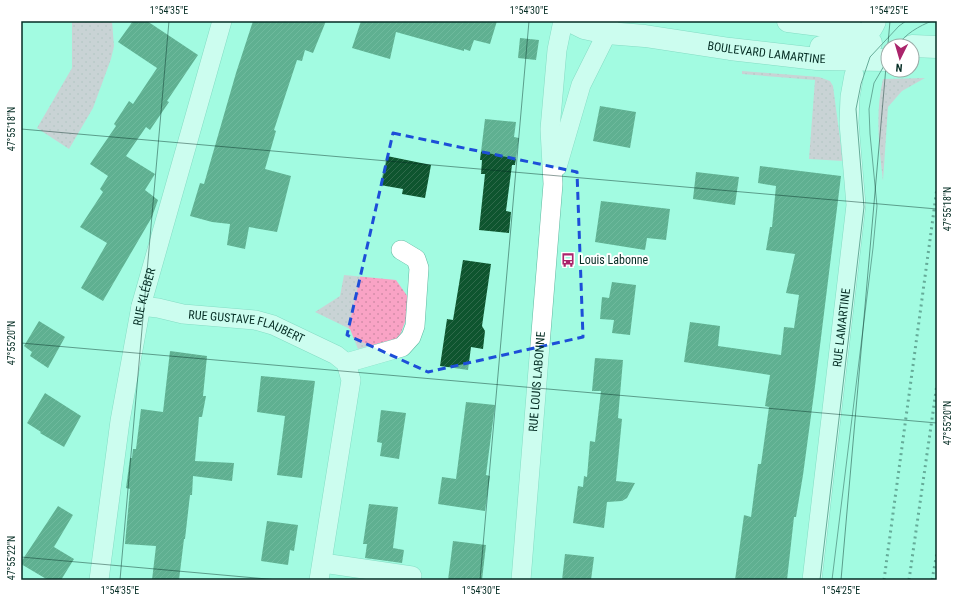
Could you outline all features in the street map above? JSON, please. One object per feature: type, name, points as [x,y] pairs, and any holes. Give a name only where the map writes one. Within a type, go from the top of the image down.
[{"type":"street","name":"RUE KLÉBER","points":[[99,580],[120,421],[141,306],[222,21]]},
{"type":"street","name":"RUE LOUIS LABONNE","points":[[520,580],[553,184],[550,129],[557,50],[563,21]]},
{"type":"street","name":"BOULEVARD LAMARTINE","points":[[570,21],[584,28],[608,27],[645,36],[730,49],[817,59],[880,60]]},
{"type":"street","name":"BOULEVARD LAMARTINE","points":[[788,21],[851,29],[874,36]]},
{"type":"street","name":"RUE LOUIS LABONNE","points":[[553,184],[581,85],[608,27]]},
{"type":"street","name":"BOULEVARD LAMARTINE","points":[[645,36],[706,35],[813,47],[849,45],[874,36]]},
{"type":"street","name":"RUE LAMARTINE","points":[[812,580],[856,205],[849,123],[850,97],[854,75]]},
{"type":"street","points":[[401,250],[416,259],[419,268],[415,326],[410,337],[402,347],[346,363],[351,380],[321,572],[412,576]]},
{"type":"street","name":"RUE GUSTAVE FLAUBERT","points":[[141,306],[158,308],[183,314],[255,320],[273,325],[329,351],[346,363]]},
{"type":"highlighted area","points":[[393,133],[577,172],[583,337],[428,372],[347,335]]},
{"type":"shaded area","points":[[72,21],[112,21],[114,46],[111,59],[93,108],[69,149],[37,128],[72,68]]},
{"type":"shaded area","points":[[742,71],[819,77],[830,81],[833,86],[843,161],[809,159],[815,80],[742,74]]},
{"type":"shaded area","points":[[925,78],[902,91],[888,107],[883,181],[878,117],[883,79]]},
{"type":"shaded area","points":[[344,275],[396,280],[408,297],[408,314],[399,338],[358,349],[350,329],[315,312],[340,296]]},
{"type":"building","points":[[133,21],[147,21],[198,55],[167,101],[169,102],[150,130],[146,127],[126,156],[155,174],[145,190],[158,200],[152,217],[103,301],[81,288],[107,243],[80,227],[103,192],[100,189],[108,176],[90,164],[116,126],[114,124],[129,101],[133,104],[157,68],[118,42]]},
{"type":"building","points":[[253,21],[326,21],[313,53],[305,50],[302,61],[297,60],[274,130],[276,131],[265,169],[291,176],[277,232],[249,227],[245,249],[227,245],[230,224],[212,222],[190,216],[200,183],[204,184],[236,73]]},
{"type":"building","points":[[361,21],[497,21],[490,44],[474,40],[470,51],[464,49],[464,51],[396,32],[390,59],[352,48]]},
{"type":"building","points":[[520,38],[539,40],[536,60],[518,58]]},
{"type":"building","points":[[600,106],[636,112],[630,148],[593,141]]},
{"type":"building","points":[[485,119],[516,122],[514,137],[519,138],[515,165],[512,165],[506,211],[511,212],[509,233],[479,230],[485,174],[481,174],[482,160],[480,160]]},
{"type":"building","points":[[387,156],[431,165],[425,198],[402,194],[403,189],[380,185]]},
{"type":"building","points":[[760,166],[841,176],[815,386],[803,475],[796,517],[794,517],[787,580],[735,580],[744,515],[751,517],[758,464],[761,464],[769,407],[765,406],[770,375],[684,362],[690,322],[720,326],[718,346],[781,355],[784,327],[794,328],[799,295],[786,293],[795,254],[766,250],[770,227],[772,227],[776,186],[758,183]]},
{"type":"building","points":[[696,172],[739,177],[735,205],[693,199]]},
{"type":"building","points":[[601,201],[670,209],[666,240],[647,238],[645,250],[595,242]]},
{"type":"building","points":[[463,260],[491,264],[482,326],[485,331],[483,349],[471,347],[468,370],[440,366],[447,319],[453,320]]},
{"type":"building","points":[[612,282],[636,285],[630,335],[612,333],[614,320],[600,319],[602,297],[609,298]]},
{"type":"building","points":[[39,321],[65,337],[48,368],[30,356],[32,352],[24,346]]},
{"type":"building","points":[[170,351],[207,356],[203,396],[206,396],[202,417],[199,417],[195,461],[234,463],[232,481],[193,476],[192,495],[190,495],[179,580],[152,580],[156,546],[125,544],[130,489],[126,488],[130,458],[132,458],[133,449],[136,449],[141,409],[163,412]]},
{"type":"building","points":[[595,358],[623,360],[618,418],[622,419],[616,481],[635,483],[627,498],[622,501],[607,502],[604,528],[573,523],[578,486],[583,487],[584,476],[587,477],[590,441],[595,442],[601,391],[592,391]]},
{"type":"building","points":[[261,376],[315,381],[302,478],[277,475],[285,416],[257,412]]},
{"type":"building","points":[[45,393],[81,416],[64,447],[40,433],[41,432],[27,423]]},
{"type":"building","points":[[466,402],[495,405],[486,475],[490,476],[485,511],[438,504],[442,477],[456,479]]},
{"type":"building","points":[[381,410],[406,413],[399,459],[380,456],[382,443],[377,442]]},
{"type":"building","points":[[369,504],[398,507],[393,548],[404,550],[402,563],[365,558],[367,544],[363,544]]},
{"type":"building","points":[[58,506],[73,515],[54,547],[74,559],[61,580],[48,580],[21,564],[21,562]]},
{"type":"building","points":[[267,521],[298,525],[294,551],[290,550],[288,565],[261,561]]},
{"type":"building","points":[[453,541],[486,545],[482,580],[448,580]]},
{"type":"building","points":[[565,554],[594,557],[591,580],[562,580]]},
{"type":"tram line","points":[[820,580],[864,207],[856,109],[861,84],[870,57],[899,26],[906,21]]},
{"type":"tram line","points":[[904,38],[922,25],[932,21]]},
{"type":"tram line","points":[[832,580],[877,206],[869,109],[874,83],[880,73]]},
{"type":"railway","points":[[884,580],[937,188]]},
{"type":"railway","points":[[909,580],[937,384]]},
{"type":"railway","points":[[932,580],[937,553]]},
{"type":"place","name":"Louis Labonne","points":[[568,260]]}]
